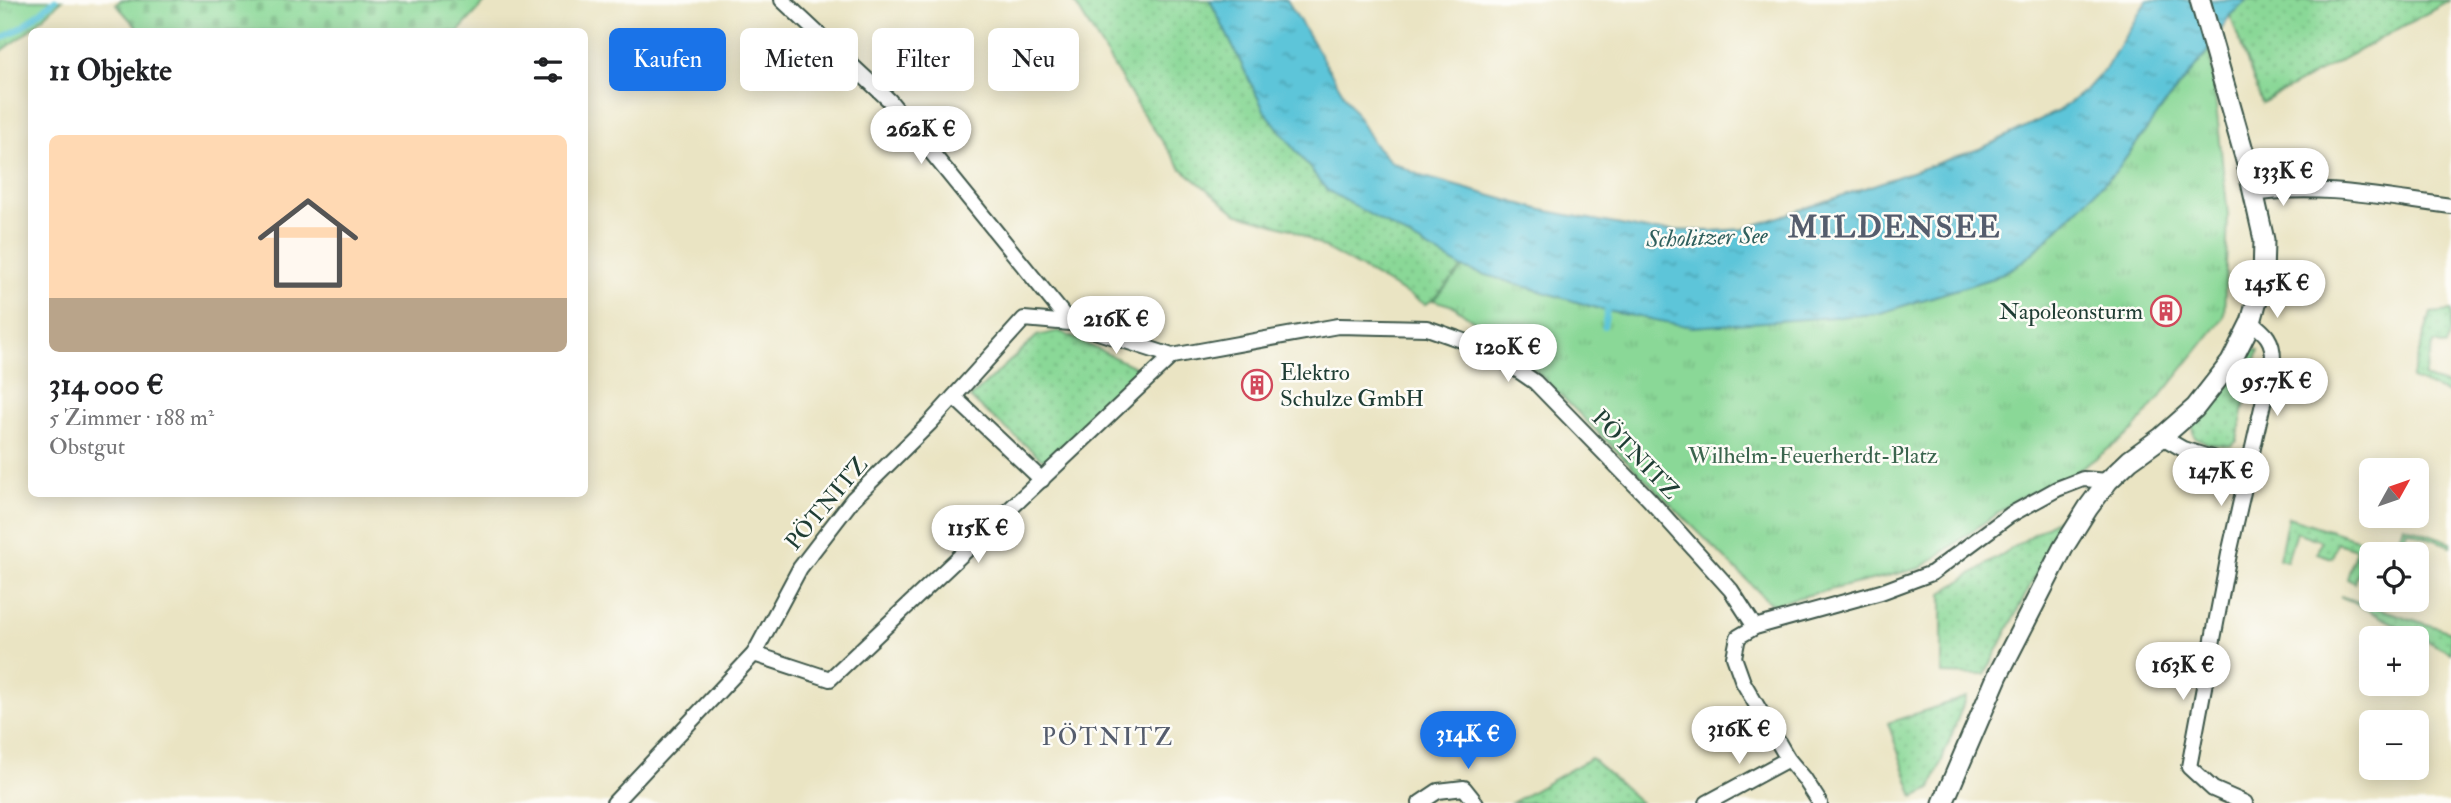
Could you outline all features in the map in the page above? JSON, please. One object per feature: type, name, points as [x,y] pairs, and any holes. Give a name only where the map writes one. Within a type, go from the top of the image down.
[{"type":"street","points":[[782,0],[890,100],[1070,323]]},
{"type":"street","points":[[1943,803],[1998,675],[2063,548],[2108,481],[2195,408],[2216,383],[2243,341],[2251,322],[2263,278],[2264,240],[2255,194],[2200,0]]},
{"type":"street","points":[[2255,194],[2273,191],[2334,191],[2451,206]]},
{"type":"street","name":"PÖTNITZ","points":[[614,803],[754,654],[800,568],[853,499],[954,397],[1024,319],[1070,323],[1172,356],[1338,326],[1427,328],[1487,349],[1535,382],[1649,499],[1731,590],[1755,627]]},
{"type":"street","points":[[2245,803],[2213,789],[2189,767],[2247,469],[2273,359],[2273,345],[2266,333],[2251,322]]},
{"type":"street","points":[[754,654],[830,679],[1172,356]]},
{"type":"street","points":[[954,397],[1042,480]]},
{"type":"street","points":[[2162,437],[2183,449],[2247,469]]},
{"type":"street","points":[[1819,803],[1804,778],[1788,759],[1743,682],[1734,657],[1738,638],[1755,627],[1881,592],[1932,573],[2010,515],[2057,489],[2083,479],[2108,481]]},
{"type":"street","points":[[1707,803],[1788,759]]},
{"type":"street","points":[[1420,803],[1438,790],[1464,788],[1476,803]]},
{"type":"green space","points":[[0,0],[62,0],[32,28],[28,28],[24,35],[0,52]]},
{"type":"green space","points":[[121,0],[487,0],[462,28],[137,28],[116,4]]},
{"type":"green space","points":[[1073,0],[1210,0],[1264,110],[1327,190],[1463,268],[1433,300],[1425,304],[1291,229],[1236,213],[1182,169],[1141,111]]},
{"type":"green space","points":[[2248,0],[2451,0],[2262,103],[2230,15]]},
{"type":"green space","name":"Wilhelm-Feuerherdt-Platz","points":[[2210,49],[2228,215],[2224,317],[2133,431],[2071,476],[2017,499],[1921,568],[1784,601],[1774,607],[1518,353],[1453,306],[1433,300],[1463,268],[1607,311],[1692,326],[1877,314],[1993,278],[2018,265],[2035,251],[2117,170],[2165,104]]},
{"type":"green space","points":[[2451,311],[2451,332],[2446,346],[2434,343],[2424,377],[2451,386],[2451,394],[2411,379],[2431,313]]},
{"type":"green space","points":[[1059,331],[1137,368],[1140,376],[1056,457],[1042,459],[970,398],[1037,336]]},
{"type":"green space","points":[[2253,349],[2259,351],[2252,370],[2237,441],[2231,446],[2208,444],[2194,436],[2192,426],[2223,394]]},
{"type":"green space","points":[[2067,513],[1985,675],[1942,674],[1942,593]]},
{"type":"green space","points":[[2288,517],[2363,541],[2359,542],[2356,559],[2359,560],[2359,569],[2355,583],[2347,579],[2356,549],[2337,543],[2332,558],[2317,553],[2321,541],[2296,532],[2287,561],[2279,559]]},
{"type":"green space","points":[[2402,528],[2411,528],[2451,542],[2451,546],[2407,530],[2403,542],[2398,542]]},
{"type":"green space","points":[[2340,596],[2359,602],[2359,606]]},
{"type":"green space","points":[[2371,612],[2389,612],[2451,632],[2451,653],[2429,642],[2429,626],[2398,626]]},
{"type":"green space","points":[[1966,697],[1931,789],[1914,797],[1888,723]]},
{"type":"green space","points":[[1591,758],[1641,803],[1512,803]]},
{"type":"water","name":"Scholitzer See","points":[[1210,0],[1287,0],[1374,144],[1390,161],[1421,176],[1542,210],[1647,230],[1712,231],[1744,229],[1982,148],[2060,110],[2087,89],[2106,68],[2147,0],[2248,0],[2230,15],[2210,49],[2165,104],[2117,170],[2018,265],[1993,278],[1877,314],[1692,327],[1607,311],[1463,268],[1327,190],[1264,110]]},
{"type":"waterway","points":[[0,39],[21,28],[55,0]]},
{"type":"waterway","points":[[1604,326],[1607,311]]},
{"type":"place","name":"Napoleonsturm","points":[[2166,311]]},
{"type":"place","name":"Elektro Schulze GmbH","points":[[1257,385]]},
{"type":"district","name":"MILDENSEE","points":[[1895,227]]},
{"type":"district","name":"PÖTNITZ","points":[[1108,737]]}]
